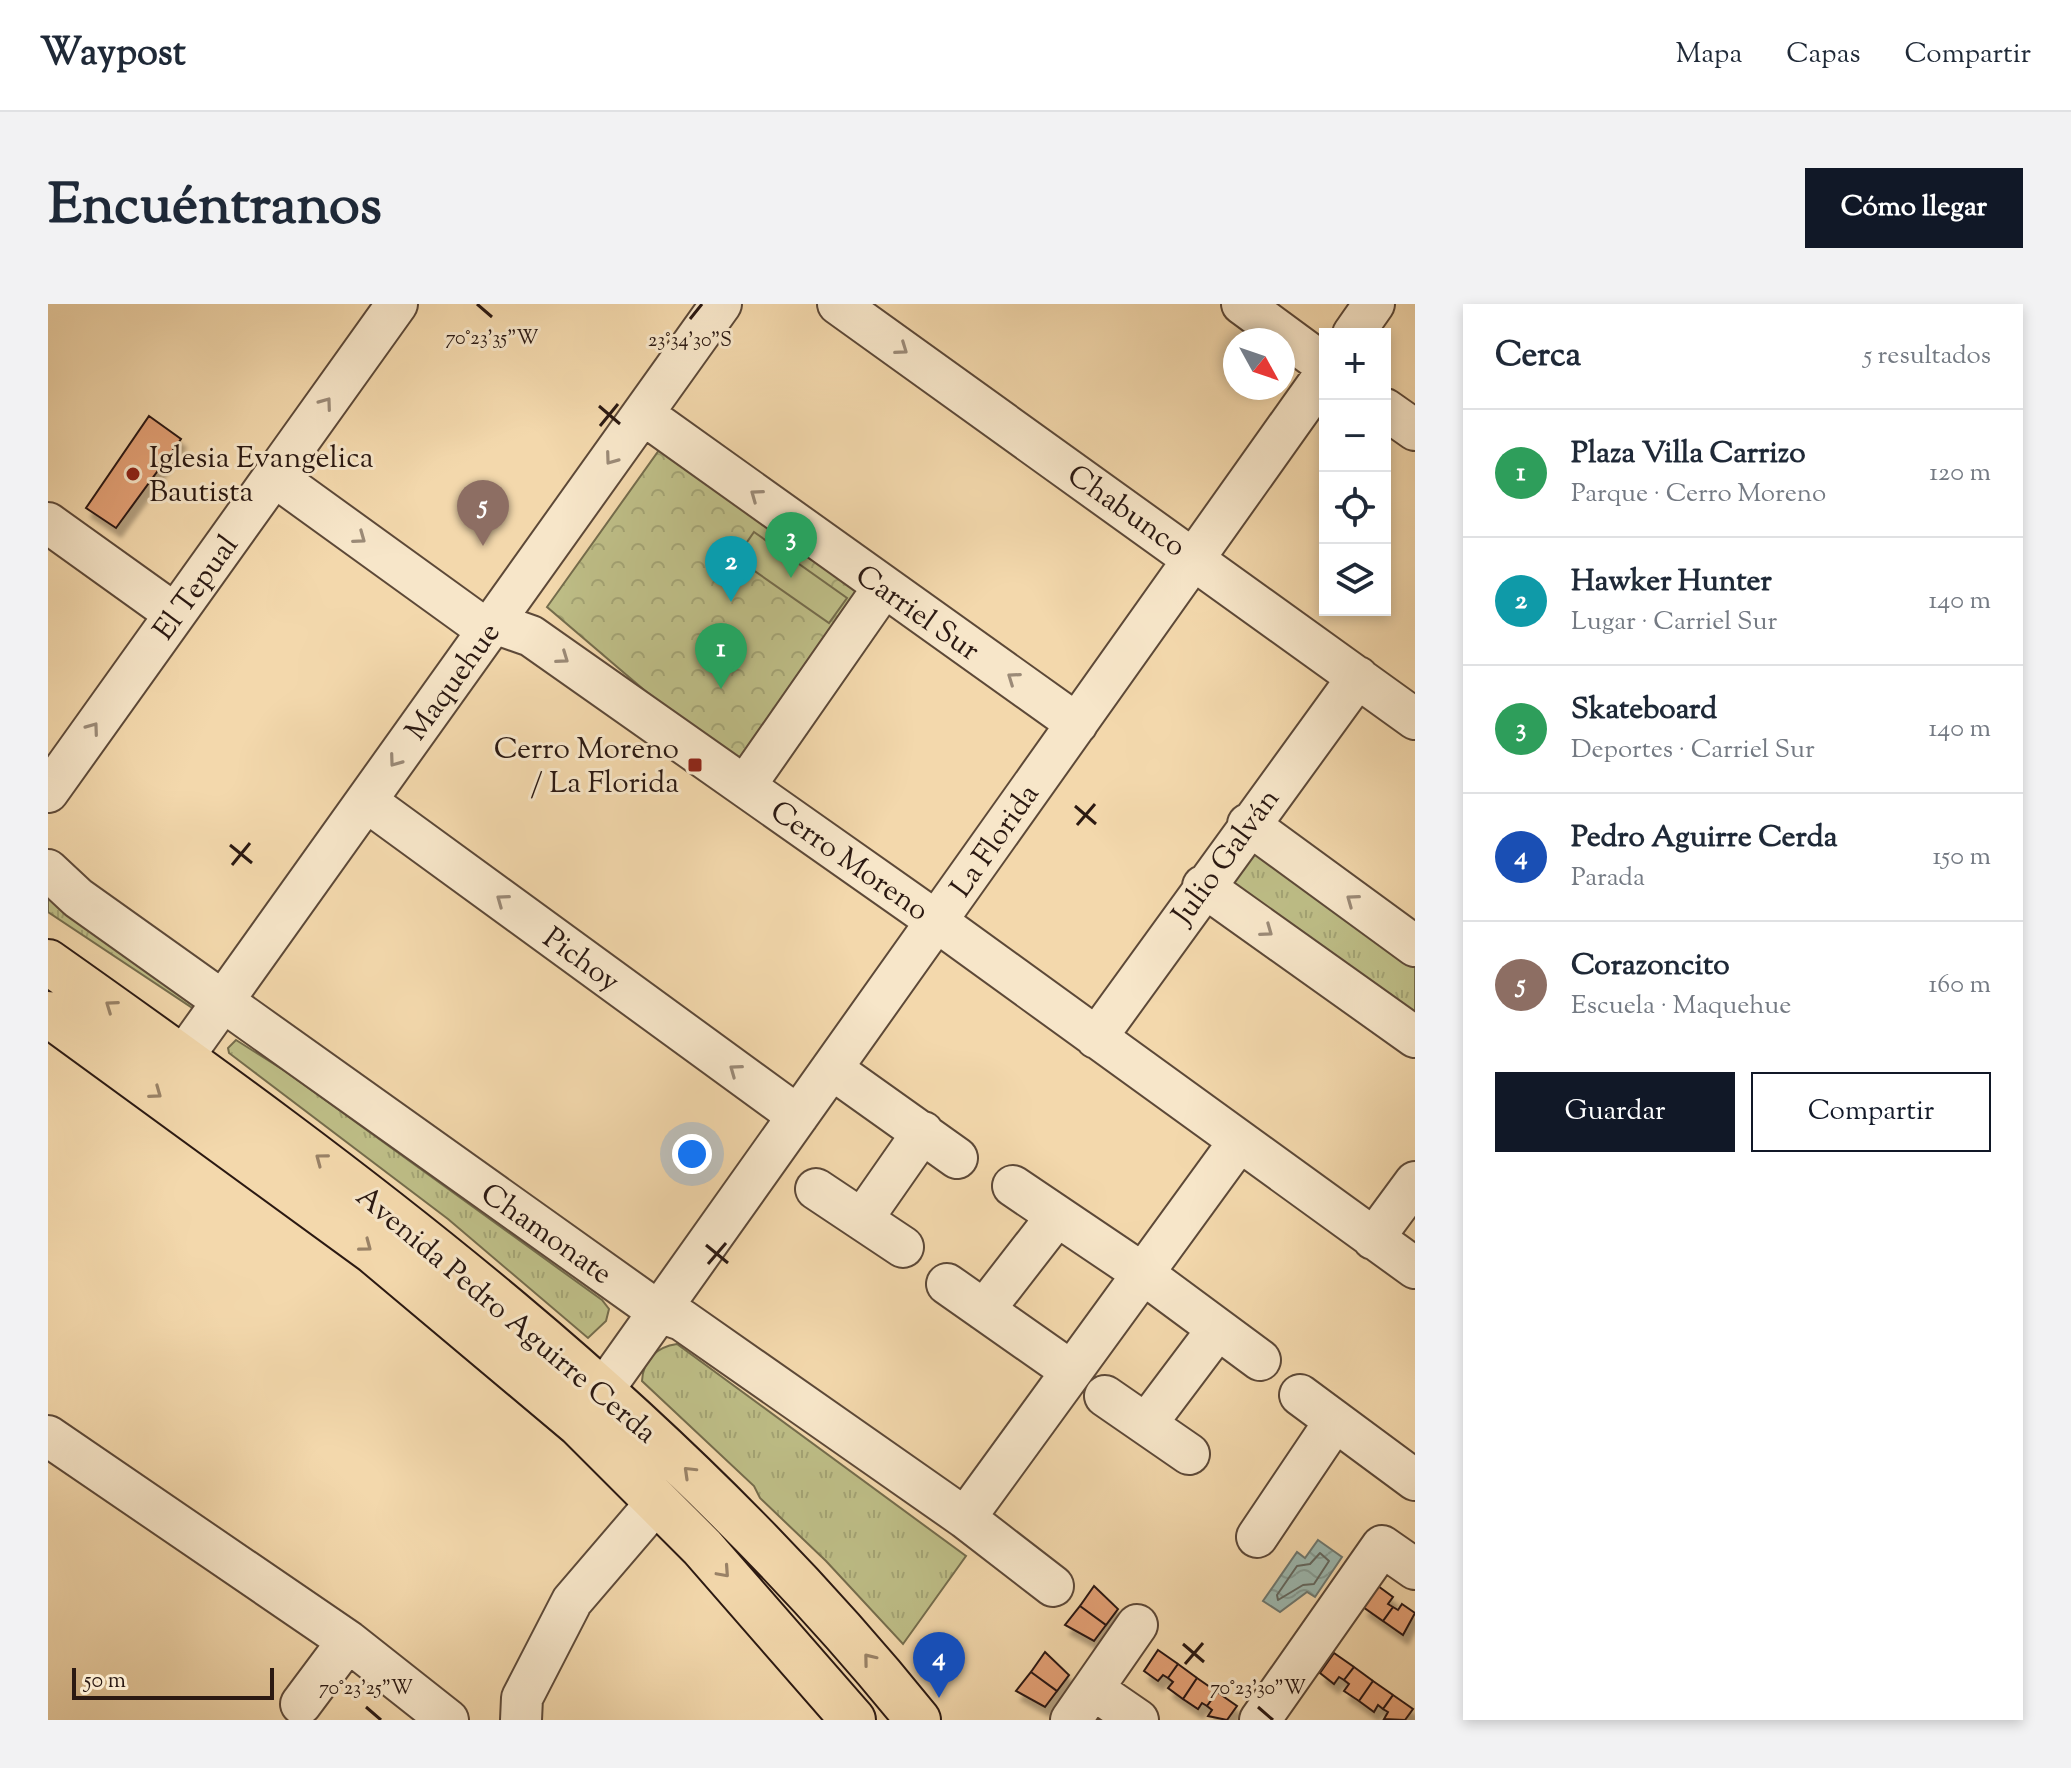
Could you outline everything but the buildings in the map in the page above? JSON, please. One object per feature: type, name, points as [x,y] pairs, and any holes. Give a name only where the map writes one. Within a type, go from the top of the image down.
[{"type":"main road","name":"Avenida Pedro Aguirre Cerda","points":[[48,962],[183,1057],[413,1229],[591,1407],[656,1503],[702,1547],[853,1720]]},
{"type":"main road","name":"Avenida Pedro Aguirre Cerda","points":[[48,1014],[591,1407],[792,1571],[848,1632],[918,1720]]},
{"type":"street","name":"Maquehue","points":[[183,1057],[721,304]]},
{"type":"street","name":"Chabunco","points":[[838,304],[1415,719]]},
{"type":"street","points":[[1242,304],[1319,361]]},
{"type":"street","points":[[1357,328],[1374,304]]},
{"type":"street","name":"El Tepual","points":[[48,792],[274,476],[390,306]]},
{"type":"street","name":"La Florida","points":[[591,1407],[1319,382]]},
{"type":"street","points":[[1391,413],[1415,430]]},
{"type":"street","name":"Carriel Sur","points":[[643,414],[1077,724]]},
{"type":"street","name":"Cerro Moreno","points":[[274,476],[476,622],[494,623],[531,636],[936,921],[1238,1143],[1415,1268]]},
{"type":"street","points":[[48,523],[175,614]]},
{"type":"street","points":[[745,786],[883,588]]},
{"type":"street","name":"Julio Galván","points":[[1096,1038],[1203,886],[1358,677]]},
{"type":"street","name":"Pichoy","points":[[366,801],[798,1116]]},
{"type":"street","points":[[1248,824],[1415,946]]},
{"type":"street","name":"Chamonate","points":[[48,870],[78,898],[222,1002],[659,1312],[682,1320],[965,1518],[1053,1586]]},
{"type":"street","points":[[1203,886],[1415,1037]]},
{"type":"street","points":[[832,1069],[957,1158]]},
{"type":"street","points":[[863,1218],[923,1132]]},
{"type":"street","points":[[965,1518],[1145,1275],[1238,1143]]},
{"type":"street","points":[[1373,1239],[1415,1182]]},
{"type":"street","points":[[1013,1186],[1145,1275],[1260,1360]]},
{"type":"street","points":[[816,1189],[903,1247]]},
{"type":"street","points":[[984,1310],[1057,1216]]},
{"type":"street","points":[[947,1284],[1071,1371]]},
{"type":"street","points":[[1147,1423],[1217,1330]]},
{"type":"street","points":[[1300,1395],[1415,1480]]},
{"type":"street","points":[[1105,1396],[1189,1454]]},
{"type":"street","points":[[1257,1537],[1335,1421]]},
{"type":"street","points":[[48,1436],[348,1641],[448,1720]]},
{"type":"street","points":[[521,1720],[522,1698],[572,1601],[656,1503]]},
{"type":"street","points":[[1277,1714],[1382,1546],[1415,1569]]},
{"type":"street","points":[[1137,1625],[1082,1704],[1138,1720]]},
{"type":"street","points":[[301,1704],[348,1641]]},
{"type":"green space","points":[[662,446],[869,593],[739,771],[547,607]]},
{"type":"green space","points":[[754,532],[847,598],[829,623],[736,558]]},
{"type":"green space","points":[[1249,837],[1415,957],[1415,1025],[1218,883]]},
{"type":"green space","points":[[48,878],[200,1000],[194,1009],[48,912]]},
{"type":"green space","points":[[236,1040],[285,1071],[602,1300],[609,1309],[606,1321],[588,1338],[448,1219],[229,1053],[228,1048]]},
{"type":"green space","points":[[677,1344],[966,1556],[903,1644],[826,1561],[760,1498],[754,1486],[642,1381],[645,1367],[652,1356],[663,1348]]},
{"type":"water","points":[[1318,1540],[1342,1557],[1315,1597],[1307,1592],[1280,1612],[1263,1601],[1297,1552],[1305,1558]]},
{"type":"place","name":"Iglesia Evangelica Bautista","points":[[133,474]]},
{"type":"place","name":"Corazoncito","points":[[483,546]]},
{"type":"place","name":"Skateboard","points":[[791,578]]},
{"type":"place","name":"Hawker Hunter","points":[[731,602]]},
{"type":"place","name":"Plaza Villa Carrizo","points":[[721,689]]},
{"type":"place","name":"Cerro Moreno / La Florida","points":[[695,765]]},
{"type":"place","name":"Pedro Aguirre Cerda","points":[[939,1698]]}]
